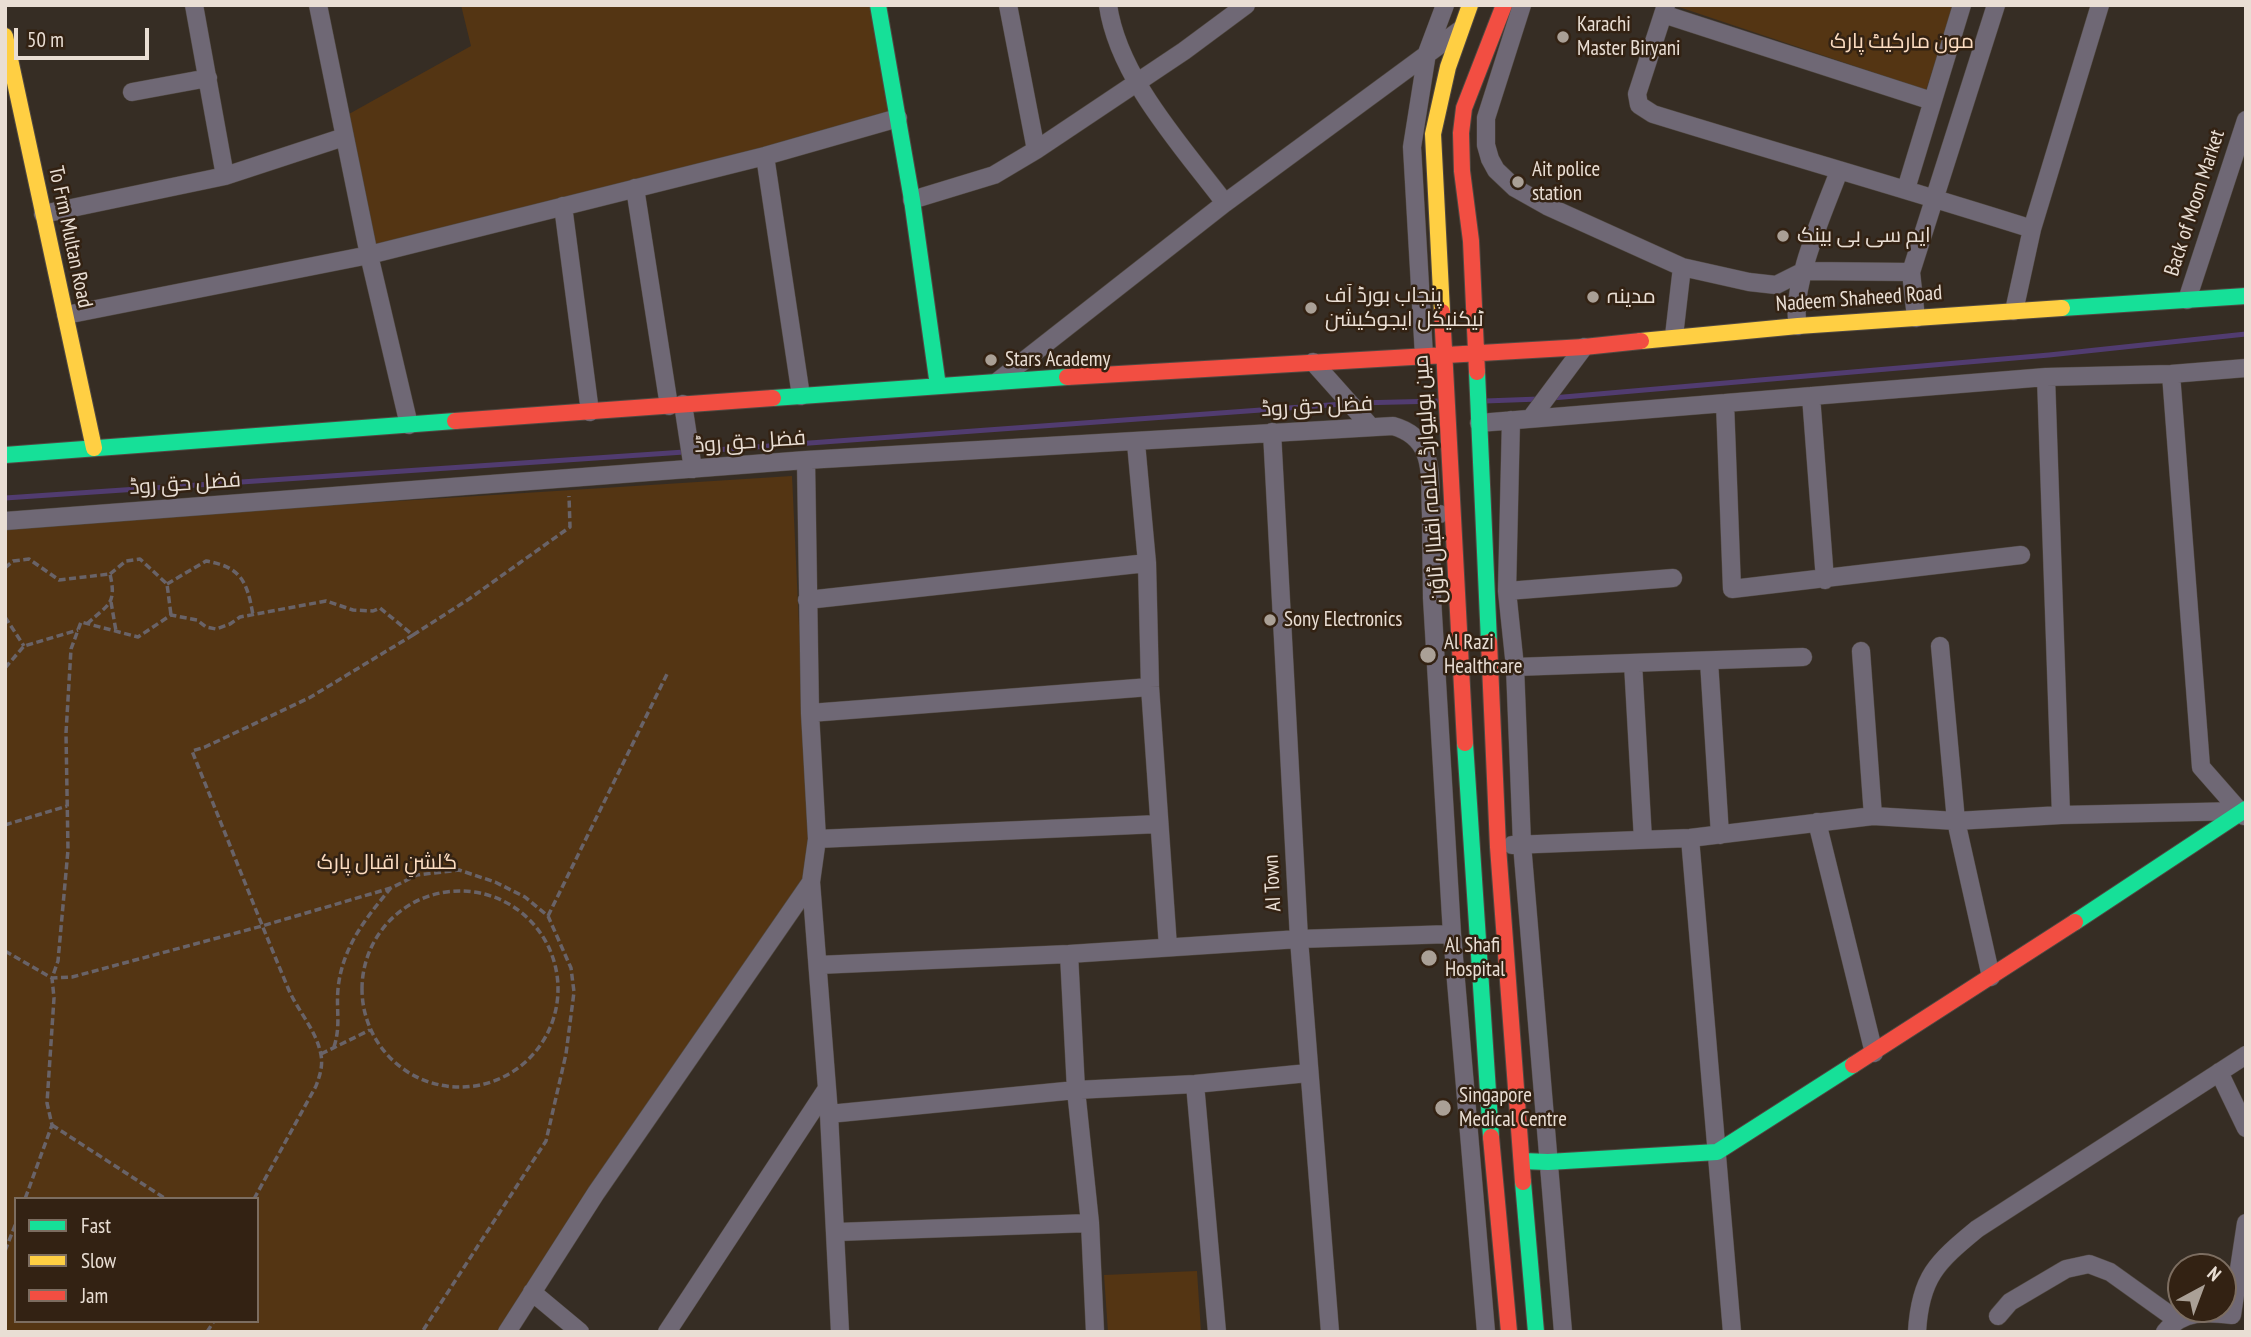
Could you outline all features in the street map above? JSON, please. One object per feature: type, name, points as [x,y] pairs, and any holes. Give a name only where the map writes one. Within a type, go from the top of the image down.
[{"type":"main road","points":[[878,5],[912,200],[938,386]]},
{"type":"main road","name":"مین بولیوارڈ علامہ اقبال ٹاؤن","points":[[1470,5],[1442,86],[1433,134],[1443,362],[1454,513],[1470,827],[1492,1154],[1509,1332]]},
{"type":"main road","points":[[1504,5],[1464,108],[1461,133],[1462,171],[1471,241],[1498,847],[1536,1332]]},
{"type":"main road","name":"To Frm Multan Road","points":[[5,36],[94,448]]},
{"type":"main road","name":"Nadeem Shaheed Road","points":[[1476,353],[1584,347],[1674,336],[1797,326],[2246,296]]},
{"type":"main road","name":"فضل حق روڈ","points":[[5,455],[998,382],[1423,356],[1443,362],[1476,353]]},
{"type":"main road","points":[[1522,1161],[1548,1162],[1717,1152],[2244,813]]},
{"type":"street","points":[[194,5],[225,176]]},
{"type":"street","points":[[318,5],[369,255],[409,425]]},
{"type":"street","points":[[1008,5],[1036,150]]},
{"type":"street","points":[[1108,5],[1110,18],[1136,84],[1225,203]]},
{"type":"street","points":[[1215,5],[1223,22]]},
{"type":"street","points":[[912,200],[994,175],[1136,84],[1246,5]]},
{"type":"street","points":[[1423,356],[1412,147],[1427,54],[1445,5]]},
{"type":"street","points":[[1522,5],[1486,118],[1486,145],[1490,159],[1505,179],[1525,195],[1682,267],[1749,282],[1776,285],[1804,271],[1911,272]]},
{"type":"street","points":[[1906,189],[1962,5]]},
{"type":"street","points":[[1916,318],[1911,272],[1996,5]]},
{"type":"street","points":[[2014,311],[2032,229],[2100,5]]},
{"type":"street","points":[[1932,101],[1664,10],[1637,94],[1639,105],[1653,114],[2032,229]]},
{"type":"street","points":[[998,382],[1225,203],[1462,28]]},
{"type":"street","points":[[132,92],[208,78]]},
{"type":"street","points":[[66,315],[369,255],[765,156],[898,118]]},
{"type":"street","name":"Back of Moon Market","points":[[2187,300],[2246,120]]},
{"type":"street","points":[[43,214],[225,176],[344,137]]},
{"type":"street","points":[[765,156],[801,396]]},
{"type":"street","points":[[1462,171],[1490,159]]},
{"type":"street","points":[[1797,326],[1795,313],[1804,271],[1839,171]]},
{"type":"street","points":[[635,188],[676,405],[688,434],[692,464]]},
{"type":"street","points":[[563,206],[590,412]]},
{"type":"street","points":[[1674,336],[1682,267]]},
{"type":"street","points":[[1534,415],[1584,347]]},
{"type":"street","points":[[1313,362],[1371,427]]},
{"type":"street","points":[[1479,418],[1511,420],[1534,415],[2046,377],[2171,374],[2246,368]]},
{"type":"street","points":[[2171,374],[2201,767],[2244,813]]},
{"type":"street","points":[[2046,377],[2061,815]]},
{"type":"street","points":[[1811,396],[1825,580]]},
{"type":"street","points":[[1725,402],[1732,589],[2021,555]]},
{"type":"street","points":[[1511,420],[1507,591],[1515,667],[1522,844],[1563,1332]]},
{"type":"street","name":"فضل حق روڈ","points":[[5,521],[568,478],[692,464],[1136,443],[1371,427],[1393,426],[1403,429],[1421,443],[1428,462],[1432,598],[1452,934],[1486,1332]]},
{"type":"street","name":"AI Town","points":[[1272,432],[1299,939],[1331,1332]]},
{"type":"street","points":[[1136,443],[1147,563],[1150,687],[1168,947]]},
{"type":"street","points":[[806,460],[810,713],[817,839],[811,882],[837,1232],[840,1332]]},
{"type":"street","points":[[1431,514],[1454,513]]},
{"type":"street","points":[[807,600],[1147,563]]},
{"type":"street","points":[[1507,591],[1673,578]]},
{"type":"street","points":[[1940,646],[1956,821],[1991,977]]},
{"type":"street","points":[[1861,651],[1873,816]]},
{"type":"street","points":[[1515,667],[1803,657]]},
{"type":"street","points":[[1709,661],[1720,835]]},
{"type":"street","points":[[1633,663],[1643,840]]},
{"type":"street","points":[[810,713],[1150,687]]},
{"type":"street","points":[[1498,847],[1690,838],[1873,816],[1956,821],[2061,815],[2244,813]]},
{"type":"street","points":[[1817,822],[1874,1053]]},
{"type":"street","points":[[817,839],[1159,824]]},
{"type":"street","points":[[1690,838],[1732,1332]]},
{"type":"street","points":[[507,1332],[603,1182],[811,882]]},
{"type":"street","points":[[818,965],[1069,954],[1299,939],[1452,934]]},
{"type":"street","points":[[1069,954],[1076,1090],[1090,1223],[1095,1332]]},
{"type":"street","points":[[1917,1332],[1918,1308],[1928,1279],[1943,1257],[1977,1229],[2246,1055]]},
{"type":"street","points":[[2219,1072],[2246,1128]]},
{"type":"street","points":[[829,1114],[1076,1090],[1195,1084],[1308,1073]]},
{"type":"street","points":[[1195,1084],[1217,1332]]},
{"type":"street","points":[[667,1332],[826,1090]]},
{"type":"street","points":[[837,1232],[1090,1223]]},
{"type":"street","points":[[1998,1316],[2010,1302],[2066,1269],[2089,1264],[2110,1272],[2171,1326],[2191,1314],[2207,1312],[2232,1315],[2246,1223]]},
{"type":"street","points":[[532,1292],[580,1332]]},
{"type":"path","points":[[255,1197],[316,1086],[322,1070],[321,1054],[291,996],[192,751],[309,698],[469,599],[570,527],[568,478]]},
{"type":"path","points":[[5,568],[13,561],[29,559],[60,580],[110,574],[127,561],[141,559],[167,584],[171,615]]},
{"type":"path","points":[[167,584],[206,561],[232,567],[243,580],[253,615]]},
{"type":"path","points":[[110,574],[116,631]]},
{"type":"path","points":[[26,1197],[52,1125],[47,1103],[54,998],[52,978],[58,961],[65,878],[66,733],[71,649],[81,622],[138,637],[171,615],[197,620],[206,627],[216,629],[240,617],[326,601],[354,610],[373,611],[380,608],[413,635]]},
{"type":"path","points":[[87,624],[111,602]]},
{"type":"path","points":[[5,617],[24,646]]},
{"type":"path","points":[[5,668],[24,646],[78,630]]},
{"type":"path","points":[[548,916],[668,673]]},
{"type":"path","points":[[5,825],[67,806]]},
{"type":"path","points":[[5,951],[52,978],[72,977],[391,888],[417,875],[459,870],[495,882],[525,897],[548,916],[571,968],[574,992],[566,1054],[546,1141],[422,1332]]},
{"type":"path","points":[[334,1048],[339,1031],[338,989],[346,952],[358,930],[391,888]]},
{"type":"path","points":[[451,891],[478,892],[503,901],[526,916],[543,937],[554,961],[557,1001],[555,1015],[545,1040],[528,1060],[506,1076],[482,1086],[455,1088],[428,1083],[404,1071],[384,1053],[370,1030],[362,1004],[362,977],[368,951],[382,928],[401,909],[425,897],[451,891]]},
{"type":"path","points":[[321,1054],[370,1030]]},
{"type":"path","points":[[52,1125],[163,1197]]},
{"type":"path","points":[[5,1251],[14,1228]]},
{"type":"green space","points":[[461,5],[878,5],[898,118],[369,255],[340,119],[471,46]]},
{"type":"green space","name":"مون مارکیٹ پارک","points":[[1673,5],[1954,5],[1926,90]]},
{"type":"green space","name":"گلشنِ اقبال پارک","points":[[792,476],[811,882],[507,1332],[5,1332],[5,526]]},
{"type":"green space","points":[[1197,1271],[1201,1332],[1108,1332],[1104,1275]]},
{"type":"waterway","points":[[1552,398],[2049,355],[2246,334]]},
{"type":"waterway","points":[[1485,401],[1539,399]]},
{"type":"waterway","points":[[1356,403],[1441,401]]},
{"type":"waterway","points":[[5,498],[1343,404]]},
{"type":"traffic: fast","points":[[878,5],[912,200],[938,386]]},
{"type":"traffic: fast","points":[[2062,308],[2246,296]]},
{"type":"traffic: fast","points":[[1477,372],[1489,642]]},
{"type":"traffic: fast","points":[[773,398],[1067,377]]},
{"type":"traffic: fast","points":[[5,455],[455,421]]},
{"type":"traffic: fast","points":[[1465,743],[1491,1137]]},
{"type":"traffic: fast","points":[[2075,922],[2246,809]]},
{"type":"traffic: fast","points":[[1522,1161],[1548,1162],[1717,1152],[1853,1065]]},
{"type":"traffic: fast","points":[[1523,1182],[1536,1332]]},
{"type":"traffic: slow","points":[[1442,312],[1433,134],[1448,67],[1470,5]]},
{"type":"traffic: slow","points":[[5,36],[94,448]]},
{"type":"traffic: slow","points":[[1641,341],[1798,326],[2062,308]]},
{"type":"traffic: jam","points":[[1477,372],[1471,241],[1462,171],[1461,133],[1464,108],[1504,5]]},
{"type":"traffic: jam","points":[[1442,312],[1465,743]]},
{"type":"traffic: jam","points":[[1067,377],[1584,347],[1641,341]]},
{"type":"traffic: jam","points":[[455,421],[773,398]]},
{"type":"traffic: jam","points":[[1489,642],[1498,847],[1523,1182]]},
{"type":"traffic: jam","points":[[1853,1065],[2075,922]]},
{"type":"traffic: jam","points":[[1491,1137],[1509,1332]]},
{"type":"place","name":"Karachi Master Biryani","points":[[1563,37]]},
{"type":"place","name":"Ait police station","points":[[1518,182]]},
{"type":"place","name":"ایم سی بی بینک","points":[[1783,236]]},
{"type":"place","name":"مدینہ","points":[[1593,297]]},
{"type":"place","name":"پنجاب بورڈ آف ٹیکنیکل ایجوکیشن","points":[[1311,308]]},
{"type":"place","name":"Stars Academy","points":[[991,360]]},
{"type":"place","name":"Sony Electronics","points":[[1270,620]]},
{"type":"place","name":"Al Razi Healthcare","points":[[1428,655]]},
{"type":"place","name":"Al Shafi Hospital","points":[[1429,958]]},
{"type":"place","name":"Singapore Medical Centre","points":[[1443,1108]]}]
